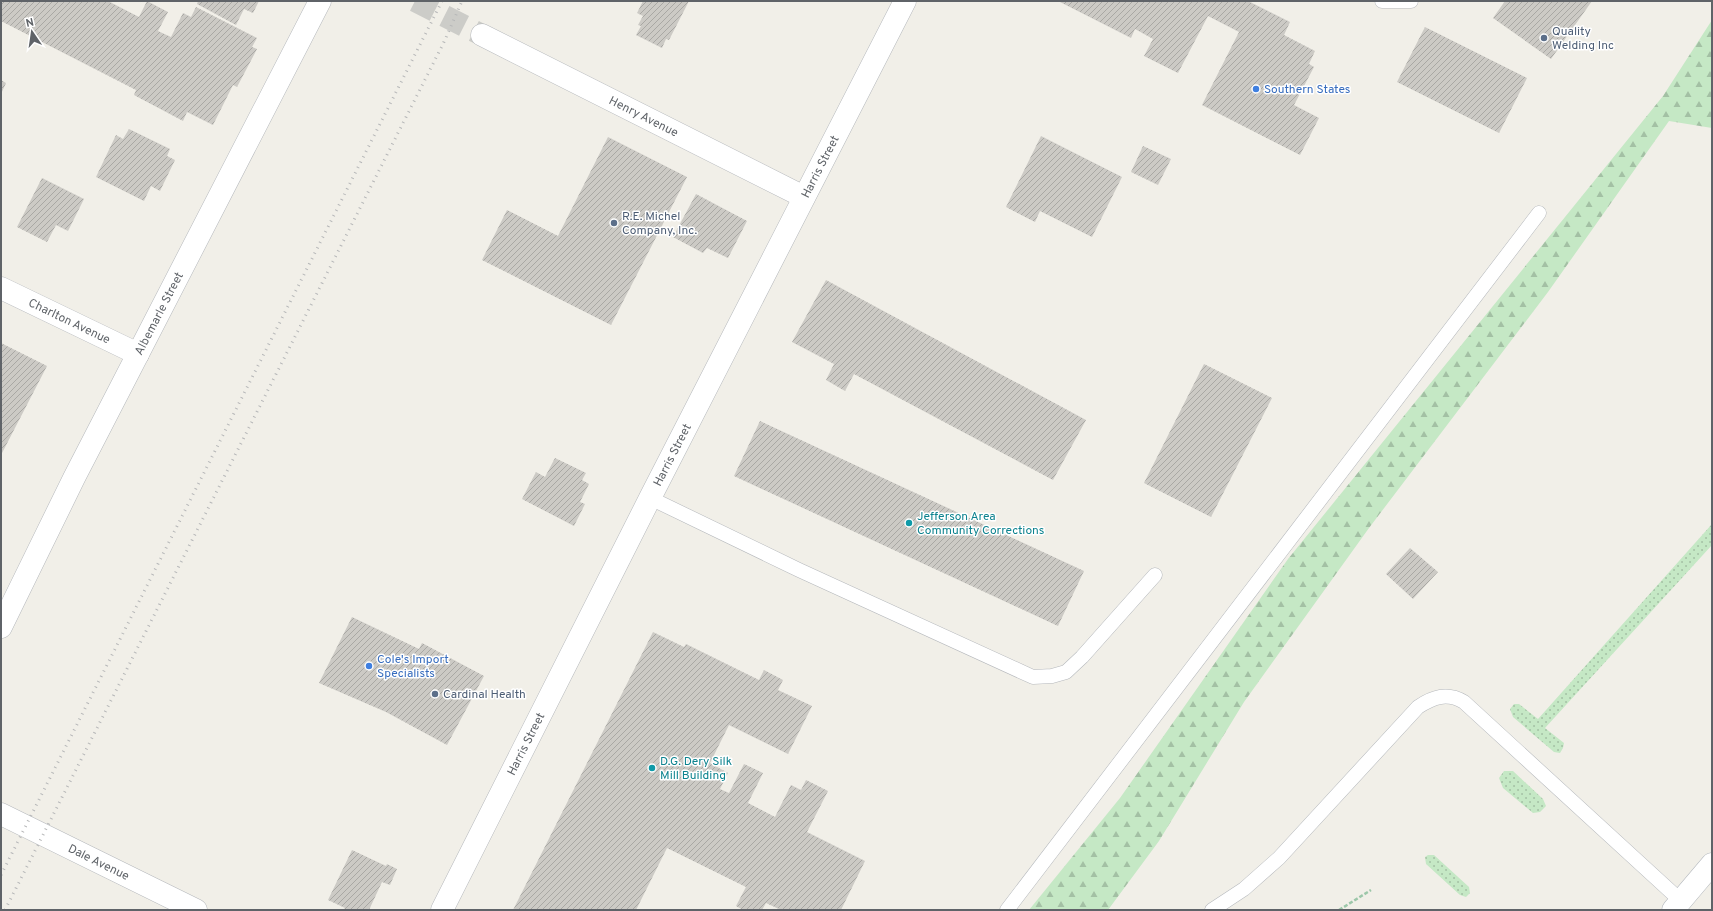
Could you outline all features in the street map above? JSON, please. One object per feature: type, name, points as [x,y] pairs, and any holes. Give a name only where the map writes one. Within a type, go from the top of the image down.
[{"type":"street","name":"Albemarle Street","points":[[1,627],[74,478],[320,1]]},
{"type":"street","name":"Harris Street","points":[[442,910],[650,498],[905,1]]},
{"type":"street","name":"Henry Avenue","points":[[482,35],[804,197]]},
{"type":"street","name":"Charlton Avenue","points":[[1,288],[138,354]]},
{"type":"street","name":"Dale Avenue","points":[[1,814],[196,910]]},
{"type":"street","points":[[1676,905],[1712,864]]},
{"type":"lane","points":[[1382,1],[1411,1]]},
{"type":"lane","points":[[1007,910],[1539,213]]},
{"type":"lane","points":[[650,498],[799,570],[1033,677],[1052,676],[1066,672],[1082,657],[1155,575]]},
{"type":"lane","points":[[1212,910],[1244,889],[1279,858],[1418,707],[1431,698],[1444,697],[1455,697],[1464,702],[1676,905]]},
{"type":"path","points":[[1339,910],[1371,890]]},
{"type":"green space","points":[[1712,20],[1712,128],[1669,121],[1548,292],[1369,528],[1244,702],[1159,841],[1108,910],[1029,910],[1120,798],[1288,559],[1663,96]]},
{"type":"green space","points":[[1712,524],[1712,545],[1545,728],[1564,743],[1560,753],[1554,752],[1513,717],[1510,709],[1514,704],[1519,704],[1538,719]]},
{"type":"green space","points":[[1504,771],[1513,771],[1543,799],[1546,806],[1540,812],[1533,813],[1503,788],[1499,778]]},
{"type":"green space","points":[[1428,855],[1434,855],[1469,887],[1470,893],[1466,897],[1460,895],[1426,864],[1425,857]]},
{"type":"building","points":[[1,1],[108,1],[139,17],[147,1],[168,12],[158,31],[171,37],[183,13],[191,17],[196,7],[257,38],[252,47],[257,49],[237,87],[233,85],[213,125],[187,112],[183,121],[134,95],[136,90],[1,21]]},
{"type":"building","points":[[198,1],[259,1],[253,13],[244,9],[236,25],[197,4]]},
{"type":"building","points":[[643,1],[689,1],[669,40],[666,39],[662,48],[636,35],[641,26],[638,25],[643,16],[637,13]]},
{"type":"building","name":"Southern States","points":[[1058,1],[1248,1],[1290,22],[1284,35],[1315,51],[1309,64],[1314,67],[1294,105],[1319,118],[1300,155],[1202,105],[1239,32],[1208,16],[1178,73],[1144,56],[1153,39],[1135,29],[1131,38]]},
{"type":"building","name":"Quality Welding Inc","points":[[1505,1],[1592,1],[1551,59],[1493,18]]},
{"type":"building","points":[[1425,27],[1527,78],[1499,133],[1397,82]]},
{"type":"building","points":[[1,80],[6,83],[1,94]]},
{"type":"building","points":[[129,129],[170,149],[167,156],[175,160],[160,191],[151,186],[144,201],[96,177],[116,135],[123,139]]},
{"type":"building","points":[[1041,136],[1122,177],[1092,237],[1040,211],[1035,222],[1006,207]]},
{"type":"building","name":"R.E. Michel Company, Inc.","points":[[608,137],[687,177],[611,325],[482,260],[507,210],[558,236]]},
{"type":"building","points":[[1143,146],[1171,159],[1158,185],[1131,172]]},
{"type":"building","points":[[42,178],[84,199],[68,231],[56,225],[47,242],[17,227]]},
{"type":"building","points":[[696,194],[747,221],[728,258],[707,248],[703,253],[673,237]]},
{"type":"building","points":[[826,280],[1086,420],[1053,480],[854,374],[845,391],[826,380],[834,364],[792,342]]},
{"type":"building","points":[[1,343],[47,366],[1,455]]},
{"type":"building","points":[[1204,364],[1272,398],[1211,517],[1144,483]]},
{"type":"building","name":"Jefferson Area Community Corrections","points":[[760,421],[1084,571],[1058,626],[734,476]]},
{"type":"building","points":[[555,458],[586,473],[582,480],[589,484],[580,502],[585,504],[574,526],[522,499],[536,472],[545,477]]},
{"type":"building","points":[[1410,548],[1438,572],[1413,599],[1386,574]]},
{"type":"building","points":[[352,617],[419,649],[422,643],[484,676],[447,745],[386,712],[319,683]]},
{"type":"building","name":"D.G. Dery Silk Mill Building","points":[[653,632],[684,647],[686,644],[759,680],[764,670],[783,680],[778,690],[812,706],[788,754],[729,725],[710,763],[728,773],[720,789],[729,793],[744,764],[763,773],[748,803],[775,817],[791,785],[801,790],[806,780],[828,791],[807,832],[865,861],[841,910],[781,910],[766,903],[762,910],[743,910],[736,906],[746,887],[667,848],[636,910],[513,910]]},
{"type":"building","points":[[352,850],[386,866],[387,864],[397,869],[390,885],[382,882],[369,910],[345,910],[345,908],[328,900]]},
{"type":"tunnel","points":[[415,1],[482,35]]},
{"type":"railway","points":[[1,875],[442,1]]},
{"type":"railway","points":[[5,910],[444,42],[462,1]]},
{"type":"place","name":"Quality Welding Inc","points":[[1544,38]]},
{"type":"place","name":"Southern States","points":[[1256,89]]},
{"type":"place","name":"R.E. Michel Company, Inc.","points":[[614,223]]},
{"type":"place","name":"Jefferson Area Community Corrections","points":[[909,523]]},
{"type":"place","name":"Cole's Import Specialists","points":[[369,666]]},
{"type":"place","name":"Cardinal Health","points":[[435,694]]},
{"type":"place","name":"D.G. Dery Silk Mill Building","points":[[652,768]]}]
